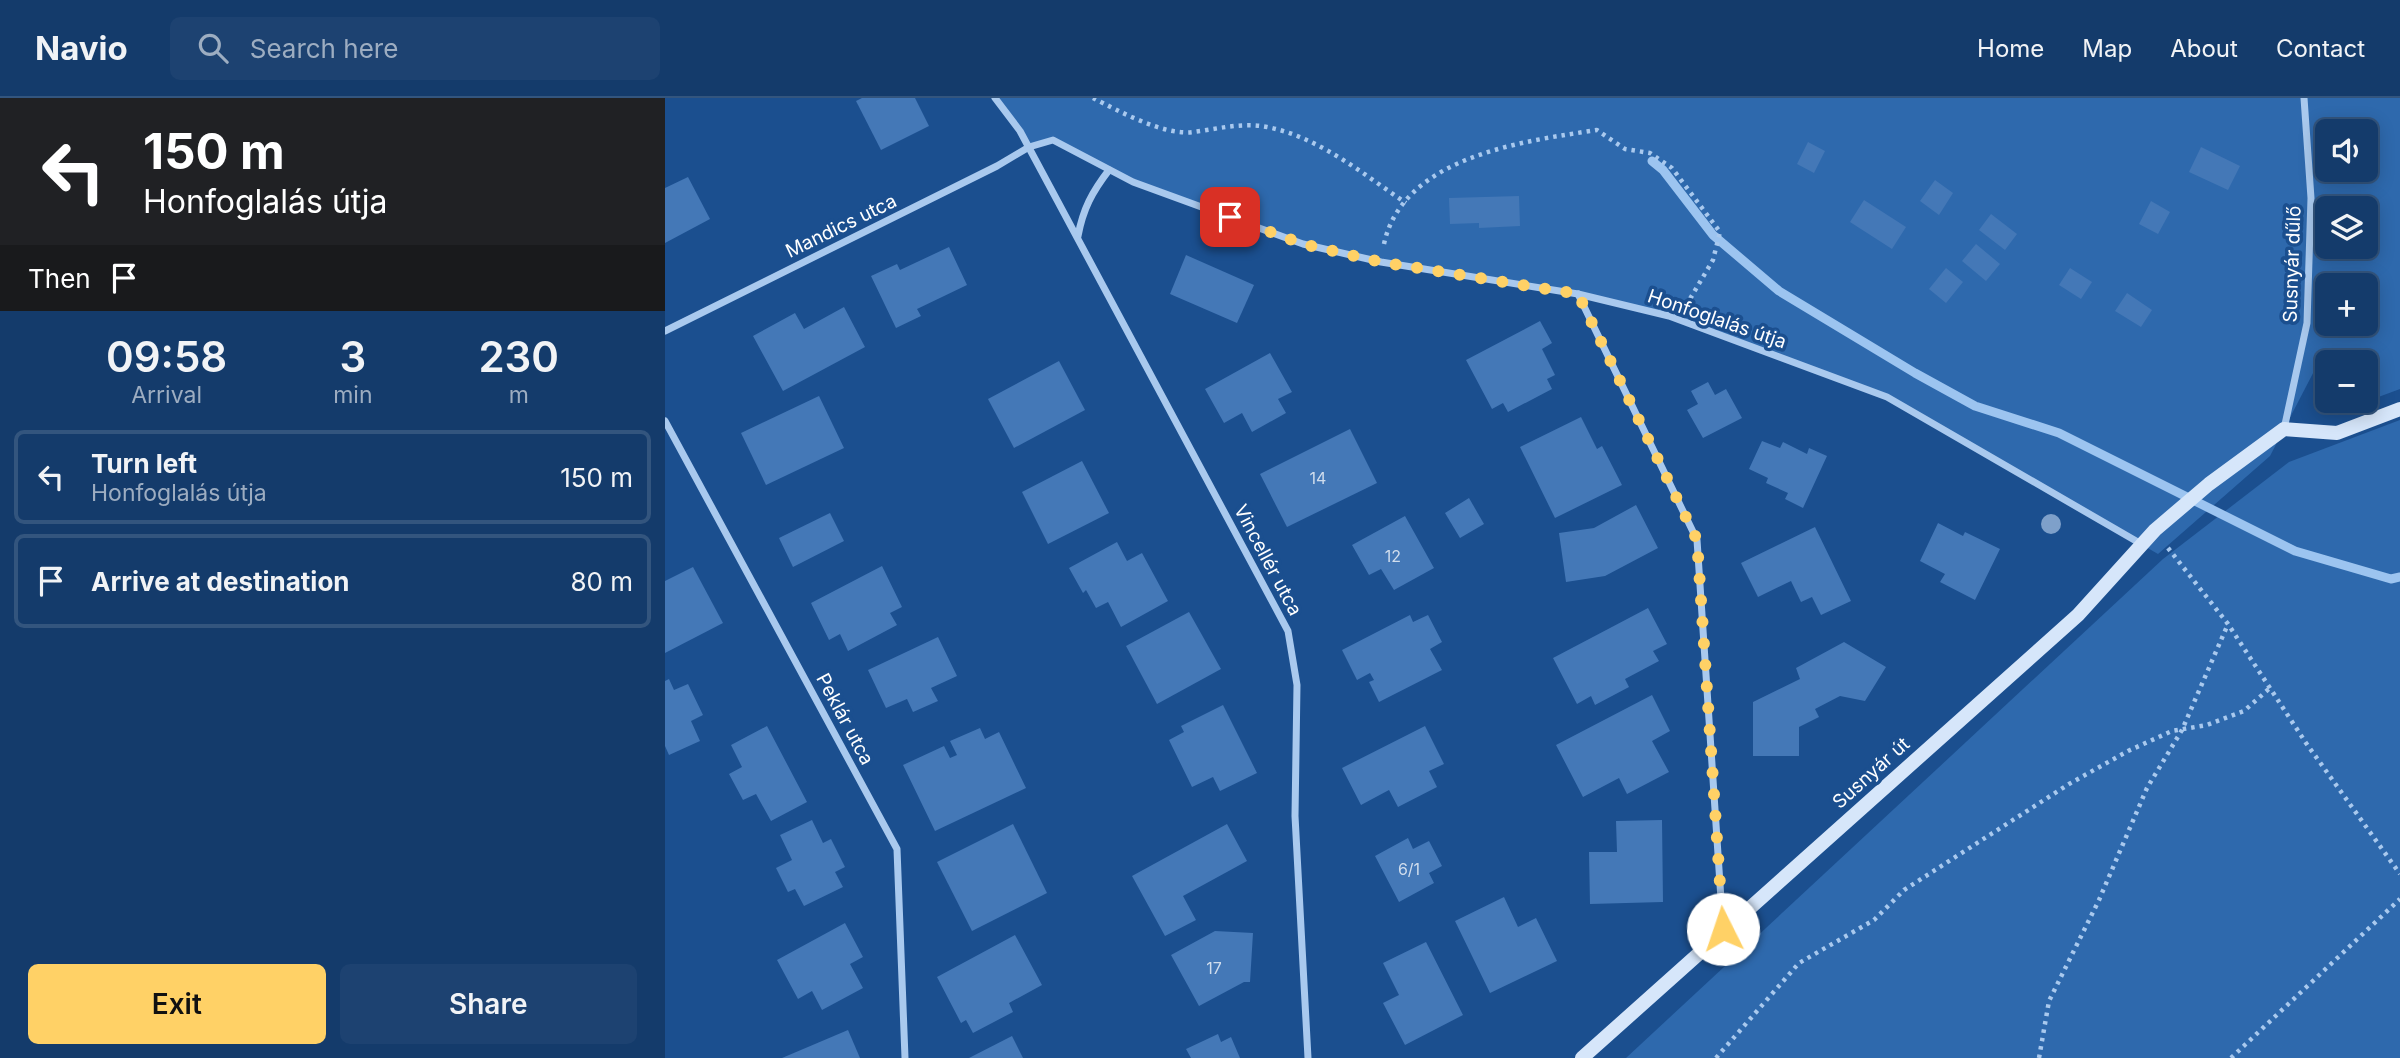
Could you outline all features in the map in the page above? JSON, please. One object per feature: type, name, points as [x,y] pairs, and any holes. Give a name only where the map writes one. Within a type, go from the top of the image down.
[{"type":"street","points":[[995,98],[1029,147]]},
{"type":"street","name":"Susnyár dűlő","points":[[2284,429],[2307,323],[2311,198],[2304,98]]},
{"type":"street","name":"Honfoglalás útja","points":[[1029,147],[1053,141],[1133,182],[1303,244],[1381,262],[1578,294],[1669,316],[1887,397],[2143,545]]},
{"type":"street","name":"Vincellér utca","points":[[1029,147],[1288,631],[1297,685],[1295,816],[1308,1058]]},
{"type":"street","name":"Mandics utca","points":[[665,331],[997,166],[1029,147]]},
{"type":"street","points":[[1078,236],[1083,211],[1092,192],[1109,170]]},
{"type":"street","points":[[1578,294],[1697,540],[1723,929]]},
{"type":"street","points":[[2284,429],[2337,433],[2400,409]]},
{"type":"street","name":"Peklár utca","points":[[665,421],[897,849],[905,1058]]},
{"type":"street","name":"Susnyár út","points":[[1582,1058],[1723,929],[2078,615],[2154,530],[2209,484],[2284,429]]},
{"type":"path","points":[[1093,98],[1144,122],[1190,133],[1221,126],[1266,127],[1322,147],[1406,203]]},
{"type":"path","points":[[1381,262],[1387,230],[1406,203],[1440,173],[1467,158],[1513,143],[1597,130],[1625,149],[1650,153],[1672,168],[1720,232],[1713,261],[1687,305],[1669,316]]},
{"type":"path","points":[[2154,530],[2228,624],[2306,743],[2400,874]]},
{"type":"path","points":[[2039,1058],[2049,1001],[2099,901],[2147,788],[2182,730],[2228,624]]},
{"type":"path","points":[[1716,1058],[1799,963],[1874,920],[1904,890],[2069,784],[2128,751],[2182,730],[2207,725],[2244,711],[2271,687]]},
{"type":"path","points":[[2231,1058],[2400,899]]},
{"type":"shaded area","points":[[995,98],[2400,98],[2400,389],[2378,397],[2378,350],[2315,350],[2315,369],[2270,456],[2158,554],[1887,397],[1669,316],[1578,294],[1381,262],[1303,244],[1133,182],[1053,141],[1029,147]]},
{"type":"shaded area","points":[[2400,420],[2400,1058],[1626,1058],[2163,559],[2289,462]]},
{"type":"building","points":[[862,98],[915,98],[929,126],[881,150],[856,101]]},
{"type":"building","points":[[1808,142],[1825,151],[1814,173],[1797,164]]},
{"type":"building","points":[[2201,147],[2240,166],[2228,190],[2189,172]]},
{"type":"building","points":[[688,177],[710,219],[665,243],[665,188]]},
{"type":"building","points":[[1935,180],[1953,193],[1939,215],[1920,201]]},
{"type":"building","points":[[1519,196],[1520,226],[1479,228],[1479,223],[1450,224],[1449,198]]},
{"type":"building","points":[[1864,200],[1906,227],[1892,249],[1850,222]]},
{"type":"building","points":[[2151,201],[2170,212],[2158,234],[2139,224]]},
{"type":"building","points":[[1991,214],[2017,234],[2005,250],[1979,230]]},
{"type":"building","points":[[1976,244],[2000,264],[1986,281],[1962,261]]},
{"type":"building","points":[[949,247],[967,285],[917,309],[921,316],[896,328],[871,276],[897,264],[900,270]]},
{"type":"building","points":[[1186,255],[1254,285],[1237,323],[1170,294]]},
{"type":"building","points":[[1946,268],[1963,282],[1946,303],[1929,289]]},
{"type":"building","points":[[2070,268],[2092,282],[2081,299],[2059,285]]},
{"type":"building","points":[[2127,293],[2152,310],[2141,327],[2115,311]]},
{"type":"building","points":[[844,307],[865,347],[783,391],[753,336],[795,313],[804,329]]},
{"type":"building","points":[[1540,321],[1552,343],[1542,349],[1555,375],[1547,379],[1552,389],[1508,412],[1503,403],[1492,409],[1466,360]]},
{"type":"building","points":[[1270,353],[1292,392],[1278,399],[1286,413],[1252,432],[1242,413],[1224,423],[1205,389]]},
{"type":"building","points":[[1059,361],[1085,410],[1014,448],[988,399]]},
{"type":"building","points":[[1708,382],[1715,395],[1726,389],[1742,418],[1703,438],[1687,410],[1698,404],[1691,391]]},
{"type":"building","points":[[819,396],[844,448],[766,485],[741,433]]},
{"type":"building","points":[[1581,417],[1597,449],[1602,446],[1622,485],[1555,518],[1520,447]]},
{"type":"building","points":[[1350,429],[1377,483],[1287,527],[1260,474]]},
{"type":"building","points":[[1762,441],[1780,448],[1783,442],[1807,454],[1809,448],[1827,456],[1803,508],[1785,499],[1788,493],[1766,483],[1768,478],[1749,469]]},
{"type":"building","points":[[1082,461],[1109,513],[1048,544],[1022,492]]},
{"type":"building","points":[[1469,498],[1484,524],[1460,538],[1445,513]]},
{"type":"building","points":[[1636,505],[1658,548],[1605,576],[1566,582],[1559,533],[1594,528]]},
{"type":"building","points":[[830,513],[844,541],[793,567],[779,538]]},
{"type":"building","points":[[1405,516],[1434,568],[1394,590],[1381,569],[1369,575],[1352,545]]},
{"type":"building","points":[[1938,523],[1963,536],[1965,532],[2000,549],[1975,600],[1940,582],[1945,574],[1920,561]]},
{"type":"building","points":[[1815,527],[1851,601],[1821,615],[1812,597],[1801,602],[1791,581],[1758,597],[1741,563]]},
{"type":"building","points":[[1117,542],[1127,561],[1142,553],[1168,601],[1121,627],[1108,602],[1096,608],[1086,590],[1083,593],[1069,568]]},
{"type":"building","points":[[882,566],[902,607],[890,613],[897,625],[848,651],[840,634],[829,640],[811,603]]},
{"type":"building","points":[[693,567],[723,623],[665,653],[665,581]]},
{"type":"building","points":[[1648,608],[1667,644],[1653,651],[1659,661],[1625,679],[1629,687],[1595,705],[1591,696],[1577,704],[1553,658]]},
{"type":"building","points":[[1189,612],[1221,669],[1157,704],[1126,646]]},
{"type":"building","points":[[1410,615],[1413,622],[1428,615],[1442,642],[1430,649],[1442,670],[1379,702],[1369,682],[1374,680],[1370,673],[1357,680],[1342,650]]},
{"type":"building","points":[[938,637],[957,676],[931,688],[938,701],[913,712],[907,699],[886,708],[868,670]]},
{"type":"building","points":[[1844,642],[1886,667],[1865,701],[1840,696],[1815,709],[1819,717],[1799,727],[1799,756],[1753,756],[1753,702],[1800,679],[1796,668]]},
{"type":"building","points":[[669,679],[674,690],[688,684],[703,715],[691,721],[700,741],[669,755],[665,746],[665,681]]},
{"type":"building","points":[[1652,695],[1670,731],[1652,741],[1669,772],[1627,794],[1619,778],[1583,797],[1556,745]]},
{"type":"building","points":[[1223,705],[1257,773],[1220,791],[1213,777],[1192,787],[1169,740],[1184,732],[1181,726]]},
{"type":"building","points":[[767,726],[807,802],[771,821],[756,794],[743,800],[729,774],[742,767],[731,745]]},
{"type":"building","points":[[1425,726],[1444,764],[1429,771],[1437,787],[1398,807],[1389,790],[1361,805],[1342,768]]},
{"type":"building","points":[[980,728],[985,739],[999,732],[1026,788],[935,831],[903,765],[944,746],[950,758],[957,755],[950,741]]},
{"type":"building","points":[[812,820],[823,843],[831,839],[845,867],[835,872],[843,887],[804,906],[795,889],[788,892],[776,868],[792,860],[780,835]]},
{"type":"building","points":[[1662,820],[1663,902],[1590,904],[1589,852],[1617,852],[1616,821]]},
{"type":"building","points":[[1013,824],[1047,893],[972,931],[937,862]]},
{"type":"building","points":[[1227,824],[1247,861],[1183,896],[1196,920],[1165,936],[1132,876]]},
{"type":"building","points":[[1408,838],[1413,849],[1429,841],[1442,866],[1429,873],[1434,883],[1399,902],[1375,856]]},
{"type":"building","points":[[1504,897],[1518,927],[1536,918],[1557,961],[1490,993],[1455,921]]},
{"type":"building","points":[[845,923],[863,957],[850,964],[863,988],[822,1010],[812,991],[798,999],[777,960]]},
{"type":"building","points":[[1215,931],[1253,933],[1250,982],[1244,982],[1199,1006],[1171,955]]},
{"type":"building","points":[[1015,935],[1042,985],[1009,1003],[1013,1012],[973,1033],[966,1020],[961,1023],[937,977]]},
{"type":"building","points":[[1426,942],[1463,1015],[1405,1045],[1383,1003],[1399,995],[1383,963]]},
{"type":"building","points":[[848,1030],[860,1058],[782,1058]]},
{"type":"building","points":[[1218,1034],[1221,1042],[1231,1037],[1240,1058],[1191,1058],[1186,1049]]},
{"type":"building","points":[[1012,1036],[1023,1058],[969,1058]]},
{"type":"waterway","points":[[1652,161],[1663,170],[1713,235],[1779,291],[1915,373],[1975,406],[2059,433],[2295,551],[2391,579],[2400,577]]},
{"type":"route","points":[[1230,217],[1303,244],[1381,262],[1578,294],[1697,540],[1723,929]]}]
